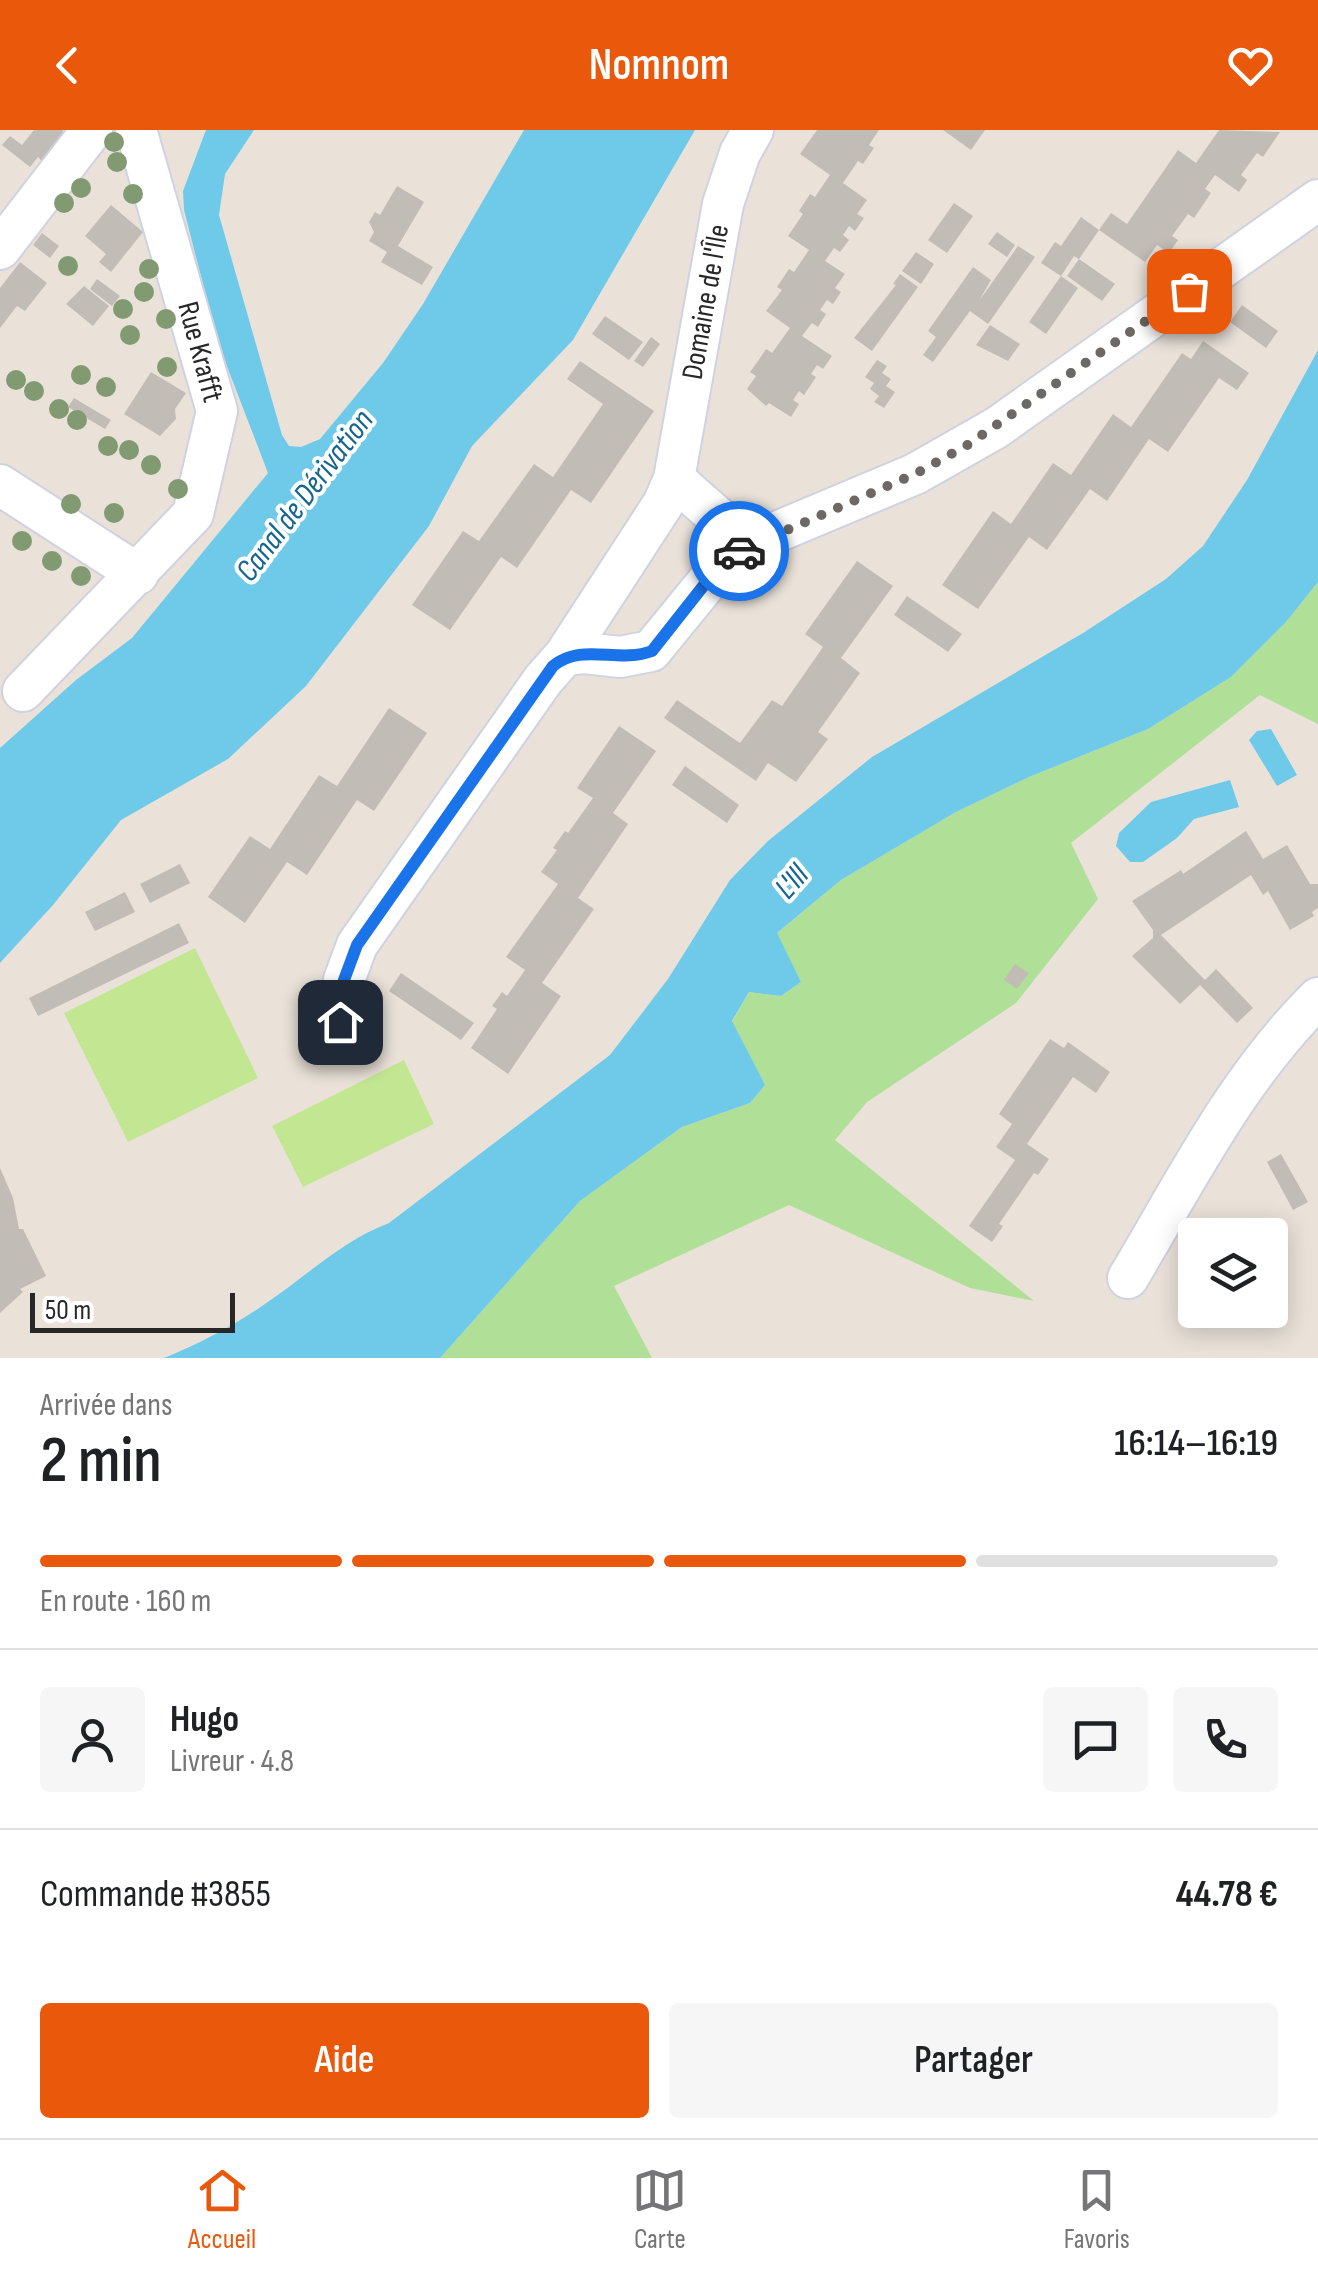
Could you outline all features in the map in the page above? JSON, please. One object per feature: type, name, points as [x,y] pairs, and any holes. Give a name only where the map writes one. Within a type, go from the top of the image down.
[{"type":"street","points":[[0,249],[92,130]]},
{"type":"street","name":"Rue Krafft","points":[[24,691],[193,514],[217,411],[136,130]]},
{"type":"street","name":"Domaine de l'Île","points":[[340,1022],[344,980],[357,945],[553,666],[565,655],[663,504],[674,478],[723,204],[753,130]]},
{"type":"street","points":[[565,655],[584,653],[620,658],[652,651],[708,580],[748,544],[915,474],[996,428],[1318,200]]},
{"type":"street","points":[[674,478],[748,544]]},
{"type":"street","points":[[0,485],[138,574]]},
{"type":"street","points":[[1128,1278],[1243,1086],[1279,1039],[1318,998]]},
{"type":"green space","points":[[1318,582],[1318,724],[1260,695],[1071,843],[1098,899],[1016,1003],[867,1102],[835,1140],[1034,1301],[970,1288],[789,1205],[614,1286],[652,1358],[440,1358],[580,1201],[682,1127],[750,1103],[764,1086],[732,1022],[749,992],[781,996],[801,982],[776,934],[841,880],[956,812],[1029,777],[1148,729],[1231,677],[1286,622]]},
{"type":"green space","points":[[195,948],[258,1078],[128,1142],[64,1013]]},
{"type":"green space","points":[[404,1060],[434,1124],[303,1187],[272,1126]]},
{"type":"water","name":"Canal de Dérivation","points":[[206,130],[254,130],[225,174],[219,215],[282,435],[289,446],[301,447],[320,439],[383,363],[423,304],[524,130],[695,130],[573,340],[472,446],[429,526],[306,686],[228,759],[121,820],[0,963],[0,748],[76,680],[132,638],[268,473],[218,343],[184,210],[183,191]]},
{"type":"water","name":"L'Ill","points":[[1318,350],[1318,582],[1286,622],[1231,677],[1148,729],[1029,777],[956,812],[841,880],[777,933],[801,982],[781,996],[749,992],[732,1021],[765,1085],[750,1103],[682,1127],[580,1201],[440,1358],[164,1358],[233,1324],[342,1247],[389,1223],[610,1055],[668,979],[730,880],[768,841],[872,757],[1083,633],[1166,579],[1203,546],[1247,480]]},
{"type":"water","points":[[1271,729],[1297,775],[1277,786],[1249,740],[1257,731]]},
{"type":"water","points":[[1230,780],[1239,807],[1194,819],[1177,838],[1143,862],[1130,862],[1116,846],[1119,833],[1151,802]]},
{"type":"building","points":[[34,130],[62,130],[66,135],[44,163],[38,157],[30,167],[2,145],[10,136],[22,145]]},
{"type":"building","points":[[817,130],[879,130],[869,145],[874,148],[863,164],[858,161],[843,183],[867,200],[857,214],[864,218],[855,231],[849,226],[843,235],[849,240],[840,252],[834,248],[825,261],[845,274],[835,288],[841,292],[833,304],[827,300],[820,310],[826,314],[818,327],[812,323],[802,336],[832,356],[823,369],[817,365],[811,374],[816,377],[804,395],[799,391],[793,400],[799,404],[791,417],[769,403],[766,406],[747,389],[756,376],[750,372],[766,349],[772,353],[790,328],[766,311],[782,290],[777,287],[789,269],[794,272],[809,250],[788,236],[803,214],[799,211],[810,194],[815,197],[830,175],[800,154]]},
{"type":"building","points":[[943,130],[985,130],[971,150]]},
{"type":"building","points":[[1219,130],[1280,132],[1263,157],[1257,153],[1241,175],[1247,180],[1239,192],[1215,175],[1205,189],[1211,193],[1194,218],[1188,214],[1172,236],[1178,240],[1169,253],[1157,245],[1145,262],[1099,230],[1111,213],[1127,224],[1178,150],[1196,163]]},
{"type":"building","points":[[397,186],[424,202],[398,246],[433,267],[422,285],[381,262],[387,252],[369,241],[374,232],[369,222],[375,212],[380,215]]},
{"type":"building","points":[[954,203],[973,216],[947,253],[928,240]]},
{"type":"building","points":[[111,205],[143,232],[111,272],[99,262],[106,254],[85,236]]},
{"type":"building","points":[[1081,217],[1099,230],[1079,259],[1074,256],[1061,276],[1041,263],[1055,242],[1061,246]]},
{"type":"building","points":[[997,232],[1015,245],[1007,257],[988,244]]},
{"type":"building","points":[[42,233],[59,246],[50,258],[33,245]]},
{"type":"building","points":[[1018,246],[1035,257],[988,324],[970,311],[933,362],[923,355],[936,337],[928,331],[973,267],[991,280],[979,301]]},
{"type":"building","points":[[916,252],[934,264],[921,284],[902,271]]},
{"type":"building","points":[[1079,259],[1115,284],[1102,301],[1067,276]]},
{"type":"building","points":[[20,262],[47,283],[25,311],[17,306],[0,328],[0,288]]},
{"type":"building","points":[[900,274],[918,287],[872,351],[854,338],[896,285],[893,284]]},
{"type":"building","points":[[1061,276],[1078,288],[1046,334],[1029,322]]},
{"type":"building","points":[[97,279],[120,296],[112,306],[90,289]]},
{"type":"building","points":[[84,286],[109,306],[93,326],[66,304]]},
{"type":"building","points":[[1242,305],[1278,331],[1266,348],[1230,322]]},
{"type":"building","points":[[605,316],[643,342],[629,360],[592,334]]},
{"type":"building","points":[[990,325],[1020,344],[1008,361],[976,345]]},
{"type":"building","points":[[651,337],[660,344],[643,367],[634,361]]},
{"type":"building","points":[[1203,341],[1249,373],[1237,390],[1219,378],[1168,452],[1149,439],[1107,501],[1090,489],[1047,550],[1029,537],[978,609],[942,585],[993,511],[1011,524],[1053,463],[1071,475],[1113,414],[1131,427],[1182,353],[1191,359]]},
{"type":"building","points":[[877,360],[887,366],[882,373],[891,379],[886,386],[895,392],[884,408],[874,402],[879,396],[870,389],[874,383],[865,377]]},
{"type":"building","points":[[580,361],[654,411],[591,503],[571,490],[517,568],[501,557],[450,630],[412,605],[463,531],[479,541],[534,464],[553,477],[603,404],[567,379]]},
{"type":"building","points":[[151,372],[186,393],[175,409],[176,419],[160,436],[124,414]]},
{"type":"building","points":[[74,398],[111,420],[105,429],[68,407]]},
{"type":"building","points":[[857,561],[893,586],[841,658],[860,673],[818,732],[828,739],[796,782],[768,763],[756,781],[664,718],[677,700],[740,743],[772,700],[782,706],[823,647],[805,634]]},
{"type":"building","points":[[907,596],[962,634],[948,652],[894,615]]},
{"type":"building","points":[[389,708],[427,733],[374,811],[357,800],[307,875],[287,862],[245,923],[208,897],[250,836],[270,849],[319,775],[337,786]]},
{"type":"building","points":[[619,726],[656,751],[613,813],[628,824],[578,898],[594,909],[542,983],[561,996],[508,1074],[471,1048],[497,1009],[492,1006],[502,992],[507,996],[525,970],[506,957],[558,884],[541,872],[557,850],[553,848],[560,838],[593,798],[577,788]]},
{"type":"building","points":[[685,766],[739,805],[727,823],[672,785]]},
{"type":"building","points":[[1246,831],[1263,859],[1287,845],[1310,884],[1318,884],[1314,916],[1290,930],[1268,891],[1263,895],[1251,875],[1161,935],[1205,980],[1216,969],[1253,1008],[1237,1023],[1200,985],[1180,1004],[1132,956],[1153,938],[1153,930],[1132,901],[1181,870],[1183,874]]},
{"type":"building","points":[[180,864],[190,883],[150,903],[140,884]]},
{"type":"building","points":[[125,892],[135,912],[95,931],[85,912]]},
{"type":"building","points":[[179,923],[189,943],[38,1016],[29,998]]},
{"type":"building","points":[[1015,964],[1029,973],[1017,989],[1004,980]]},
{"type":"building","points":[[401,973],[474,1023],[461,1040],[389,991]]},
{"type":"building","points":[[1050,1039],[1064,1048],[1068,1042],[1110,1072],[1096,1093],[1073,1077],[1027,1144],[1049,1159],[1038,1175],[1034,1173],[999,1224],[1003,1226],[992,1242],[969,1226],[1015,1160],[996,1147],[1012,1124],[999,1114]]},
{"type":"building","points":[[1281,1154],[1308,1202],[1293,1210],[1267,1162]]},
{"type":"building","points":[[0,1168],[13,1198],[19,1229],[23,1229],[46,1276],[20,1289],[23,1292],[0,1313]]},
{"type":"way so far","points":[[739,551],[915,474],[966,446],[1189,291]]},
{"type":"route","points":[[340,1022],[344,980],[357,945],[553,666],[565,655],[584,653],[620,658],[652,651],[708,580],[739,551]]}]
